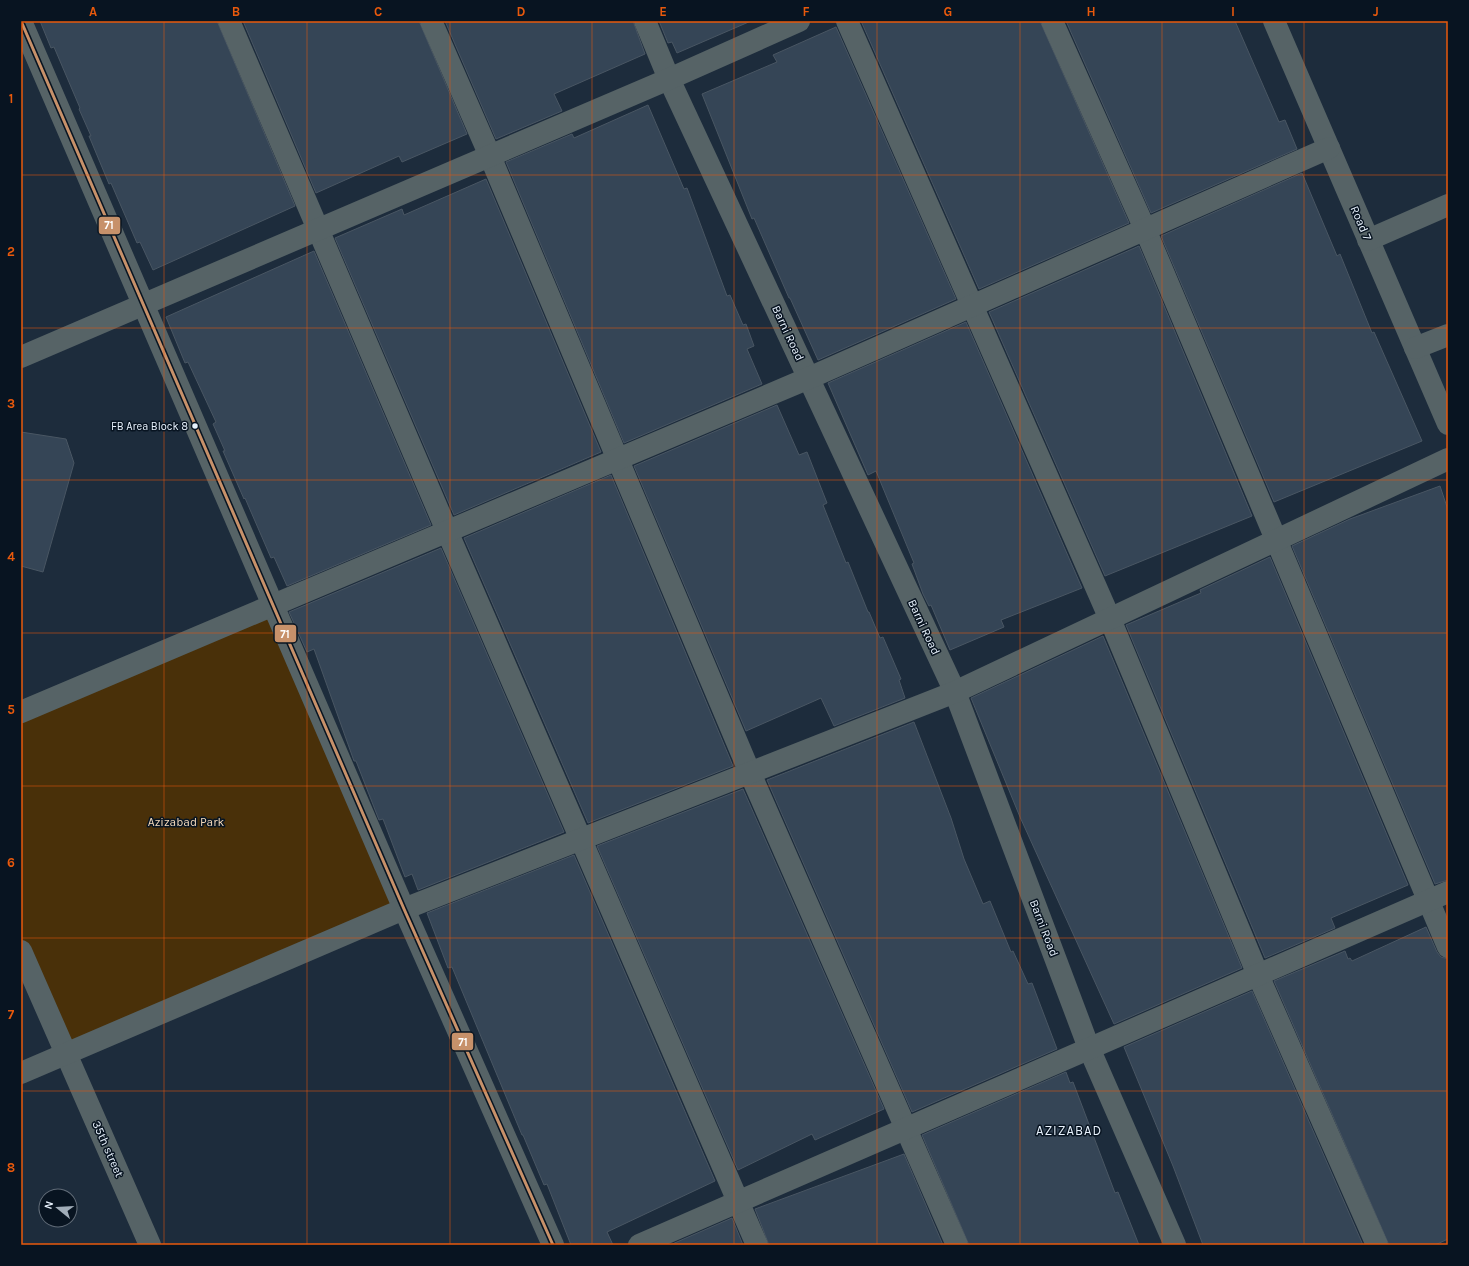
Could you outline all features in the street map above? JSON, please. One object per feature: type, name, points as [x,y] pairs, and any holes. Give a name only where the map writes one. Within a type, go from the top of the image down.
[{"type":"street","points":[[21,21],[404,909],[553,1245]]},
{"type":"street","points":[[229,21],[447,531],[757,1245]]},
{"type":"street","points":[[431,21],[490,156],[750,773],[957,1245]]},
{"type":"street","name":"Barni Road","points":[[645,21],[669,79],[955,692],[1089,1048],[1175,1245]]},
{"type":"street","points":[[21,357],[669,79],[799,21]]},
{"type":"street","points":[[847,21],[1110,619],[1258,975],[1377,1245]]},
{"type":"street","points":[[1052,21],[1145,229],[1448,947]]},
{"type":"street","name":"Road 7","points":[[1274,21],[1448,424]]},
{"type":"street","points":[[21,712],[808,378],[1329,148]]},
{"type":"street","points":[[1368,240],[1448,205]]},
{"type":"street","points":[[1415,348],[1448,335]]},
{"type":"street","points":[[21,1073],[404,909],[955,692],[1448,459]]},
{"type":"street","points":[[639,1245],[1448,892]]},
{"type":"street","name":"35th street","points":[[21,951],[150,1245]]},
{"type":"green space","name":"Azizabad Park","points":[[272,605],[404,909],[66,1054],[21,951],[21,712]]},
{"type":"building","points":[[40,21],[217,21],[295,206],[153,270],[140,242],[137,243],[111,183],[109,184],[89,136],[91,136],[79,109],[80,108],[54,47],[51,48]]},
{"type":"building","points":[[243,21],[419,21],[467,134],[402,162],[399,156],[316,193]]},
{"type":"building","points":[[445,21],[633,21],[645,54],[554,94],[562,111],[496,139]]},
{"type":"building","points":[[659,21],[751,21],[677,53],[672,42],[668,43]]},
{"type":"building","points":[[861,21],[1040,21],[1129,223],[979,289]]},
{"type":"building","points":[[1066,21],[1235,21],[1279,122],[1285,120],[1297,149],[1151,213]]},
{"type":"building","points":[[836,27],[956,299],[818,360],[754,218],[752,219],[702,94],[777,62],[773,55]]},
{"type":"building","points":[[648,105],[684,189],[687,188],[727,296],[730,295],[743,325],[746,324],[754,346],[747,349],[762,384],[624,443],[506,162],[572,134],[574,138]]},
{"type":"building","points":[[1302,173],[1337,256],[1340,254],[1372,333],[1374,332],[1422,441],[1274,502],[1161,236]]},
{"type":"building","points":[[486,179],[601,452],[454,515],[335,238],[402,209],[404,215]]},
{"type":"building","points":[[1139,246],[1252,516],[1105,576],[989,312]]},
{"type":"building","points":[[314,251],[431,525],[287,586],[274,557],[271,558],[245,498],[244,499],[213,424],[216,422],[188,362],[185,363],[166,317]]},
{"type":"building","points":[[966,322],[1082,588],[1001,620],[1004,627],[950,650],[931,605],[929,606],[923,594],[912,564],[914,563],[876,471],[868,475],[828,383]]},
{"type":"building","points":[[777,405],[799,455],[807,452],[827,503],[823,505],[846,563],[848,562],[880,638],[883,637],[901,679],[899,680],[905,698],[834,726],[821,698],[746,731],[634,466]]},
{"type":"building","points":[[21,432],[66,439],[74,463],[43,572],[21,566]]},
{"type":"building","points":[[611,475],[733,766],[588,823],[464,538]]},
{"type":"building","points":[[1440,486],[1448,510],[1448,880],[1435,884],[1292,546],[1350,519]]},
{"type":"building","points":[[441,548],[564,832],[418,890],[412,874],[405,877],[383,819],[379,820],[356,761],[354,761],[314,649],[307,652],[289,612]]},
{"type":"building","points":[[1270,557],[1408,885],[1331,918],[1335,928],[1265,958],[1126,625],[1201,593],[1200,590]]},
{"type":"building","points":[[1103,636],[1242,968],[1114,1024],[1020,817],[971,698]]},
{"type":"building","points":[[914,722],[951,818],[964,859],[983,904],[990,901],[1011,952],[1013,951],[1028,984],[1032,983],[1057,1049],[912,1112],[767,780]]},
{"type":"building","points":[[743,789],[884,1109],[815,1140],[812,1134],[738,1170],[597,846]]},
{"type":"building","points":[[574,855],[715,1181],[607,1232],[613,1245],[571,1245],[547,1184],[544,1185],[522,1135],[452,967],[448,968],[427,913]]},
{"type":"building","points":[[1426,927],[1437,952],[1441,957],[1448,959],[1448,1239],[1435,1245],[1389,1245],[1274,981],[1345,951],[1348,959],[1350,958],[1352,961]]},
{"type":"building","points":[[1252,991],[1363,1245],[1203,1245],[1173,1166],[1124,1047]]},
{"type":"building","points":[[1066,1072],[1070,1083],[1073,1082],[1115,1193],[1118,1192],[1139,1245],[969,1245],[922,1135]]},
{"type":"building","points":[[904,1154],[943,1245],[769,1245],[755,1209]]},
{"type":"building","points":[[732,1218],[743,1245],[670,1245]]},
{"type":"transit line","name":"71","points":[[21,21],[404,909],[553,1245]]},
{"type":"place","name":"FB Area Block 8","points":[[195,426]]},
{"type":"district","name":"AZIZABAD","points":[[1069,1130]]}]
